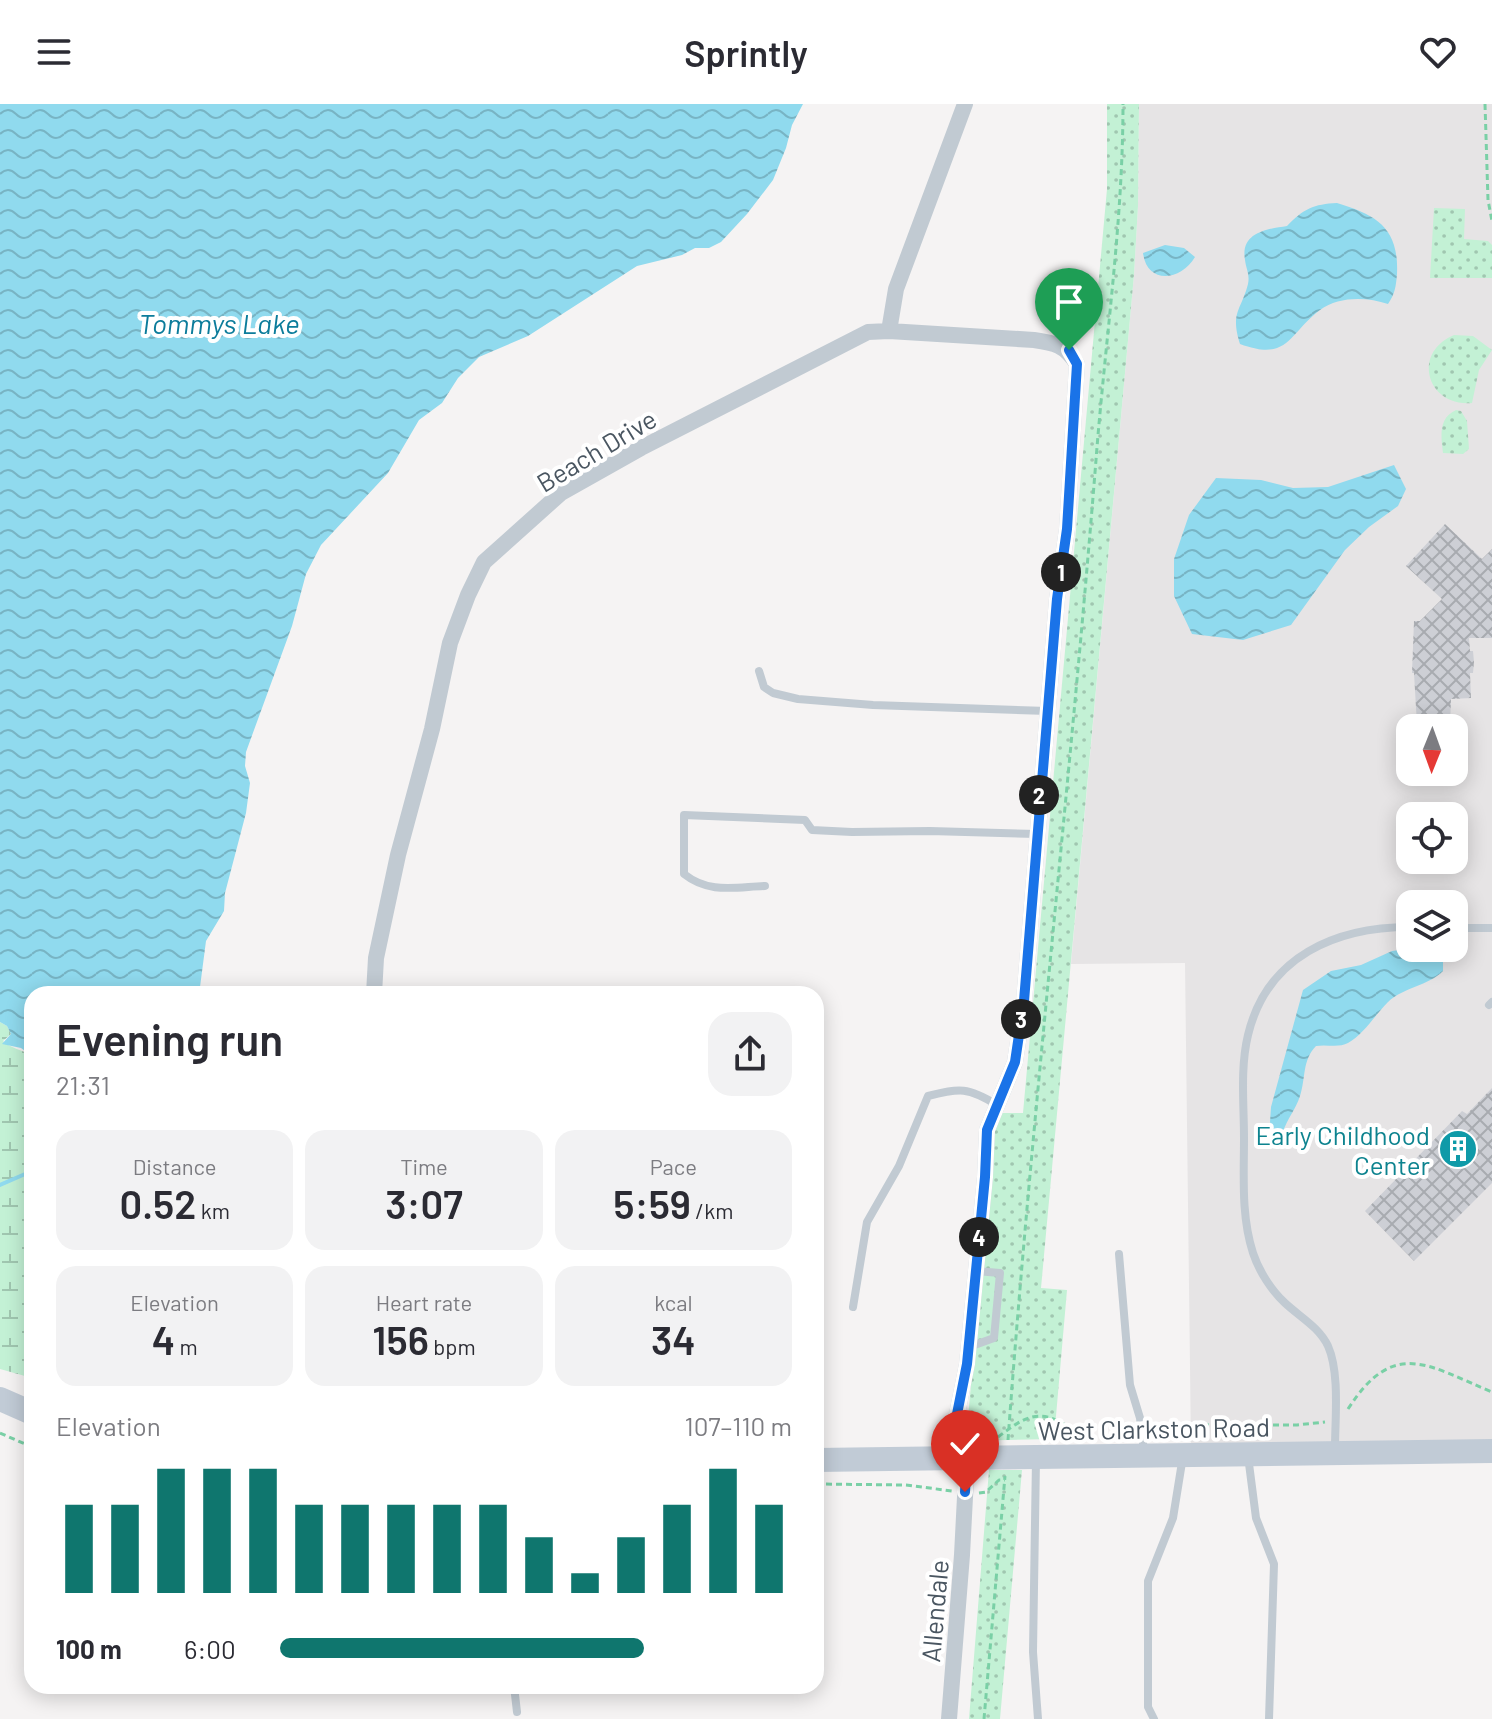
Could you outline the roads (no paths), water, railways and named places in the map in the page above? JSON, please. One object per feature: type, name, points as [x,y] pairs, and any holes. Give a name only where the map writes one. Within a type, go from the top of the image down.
[{"type":"main road","points":[[0,1399],[24,1410]]},
{"type":"main road","name":"West Clarkston Road","points":[[824,1460],[1001,1460],[1492,1451]]},
{"type":"street","points":[[889,331],[896,289],[965,104]]},
{"type":"street","name":"Beach Drive","points":[[374,986],[376,958],[392,885],[432,729],[450,643],[484,562],[561,493],[641,448],[868,332],[1052,342],[1069,350],[1077,364],[1067,529],[1057,599],[1048,711]]},
{"type":"street","name":"Allendale","points":[[949,1719],[965,1492],[957,1459],[987,1130],[1015,1062],[1018,1047],[1048,711]]},
{"type":"lane","points":[[759,671],[764,687],[773,693],[798,699],[1048,711]]},
{"type":"lane","points":[[765,886],[709,888],[684,874],[684,815],[805,820],[812,830],[1037,834]]},
{"type":"lane","points":[[1335,1454],[1334,1369],[1326,1343],[1274,1290],[1260,1269],[1250,1242],[1245,1209],[1245,1052],[1252,1023],[1263,998],[1299,958],[1320,944],[1351,932],[1396,927]]},
{"type":"lane","points":[[1468,928],[1492,928]]},
{"type":"lane","points":[[853,1307],[867,1222],[899,1166],[928,1096],[959,1088],[983,1096],[997,1106]]},
{"type":"lane","points":[[1119,1254],[1130,1385],[1141,1425],[1145,1456]]},
{"type":"lane","points":[[968,1348],[994,1338],[1000,1273],[976,1271]]},
{"type":"lane","points":[[1248,1455],[1256,1518],[1274,1564],[1269,1719]]},
{"type":"lane","points":[[1154,1719],[1148,1707],[1148,1581],[1173,1518],[1183,1456]]},
{"type":"lane","points":[[1036,1458],[1033,1652],[1038,1719]]},
{"type":"lane","points":[[515,1694],[517,1712]]},
{"type":"water","name":"Tommys Lake","points":[[0,104],[803,104],[792,125],[773,180],[721,242],[709,248],[695,248],[682,255],[637,266],[528,336],[479,357],[458,378],[442,403],[419,420],[388,473],[321,545],[306,574],[292,626],[246,752],[245,766],[250,783],[246,813],[225,893],[224,911],[206,941],[200,986],[24,986],[24,1050],[2,1044],[11,1034],[7,1026],[0,1022]]},
{"type":"water","points":[[1337,203],[1364,213],[1389,234],[1397,258],[1397,274],[1395,290],[1388,304],[1362,299],[1336,302],[1320,310],[1278,347],[1256,349],[1240,344],[1236,318],[1248,284],[1245,260],[1247,243],[1257,234],[1287,226],[1309,208]]},
{"type":"water","points":[[1165,245],[1184,248],[1195,257],[1182,271],[1173,275],[1158,275],[1146,263],[1143,253]]},
{"type":"water","points":[[1394,465],[1406,489],[1398,506],[1345,550],[1291,625],[1243,640],[1192,634],[1174,596],[1174,559],[1189,515],[1216,478],[1261,480],[1293,488],[1328,487]]},
{"type":"water","points":[[1396,950],[1396,962],[1443,962],[1443,971],[1394,997],[1348,1043],[1316,1046],[1306,1063],[1302,1089],[1283,1132],[1274,1131],[1270,1122],[1271,1107],[1303,990],[1331,971],[1361,965]]},
{"type":"waterway","points":[[0,1185],[24,1174]]},
{"type":"place","name":"Early Childhood Center","points":[[1458,1149]]}]
